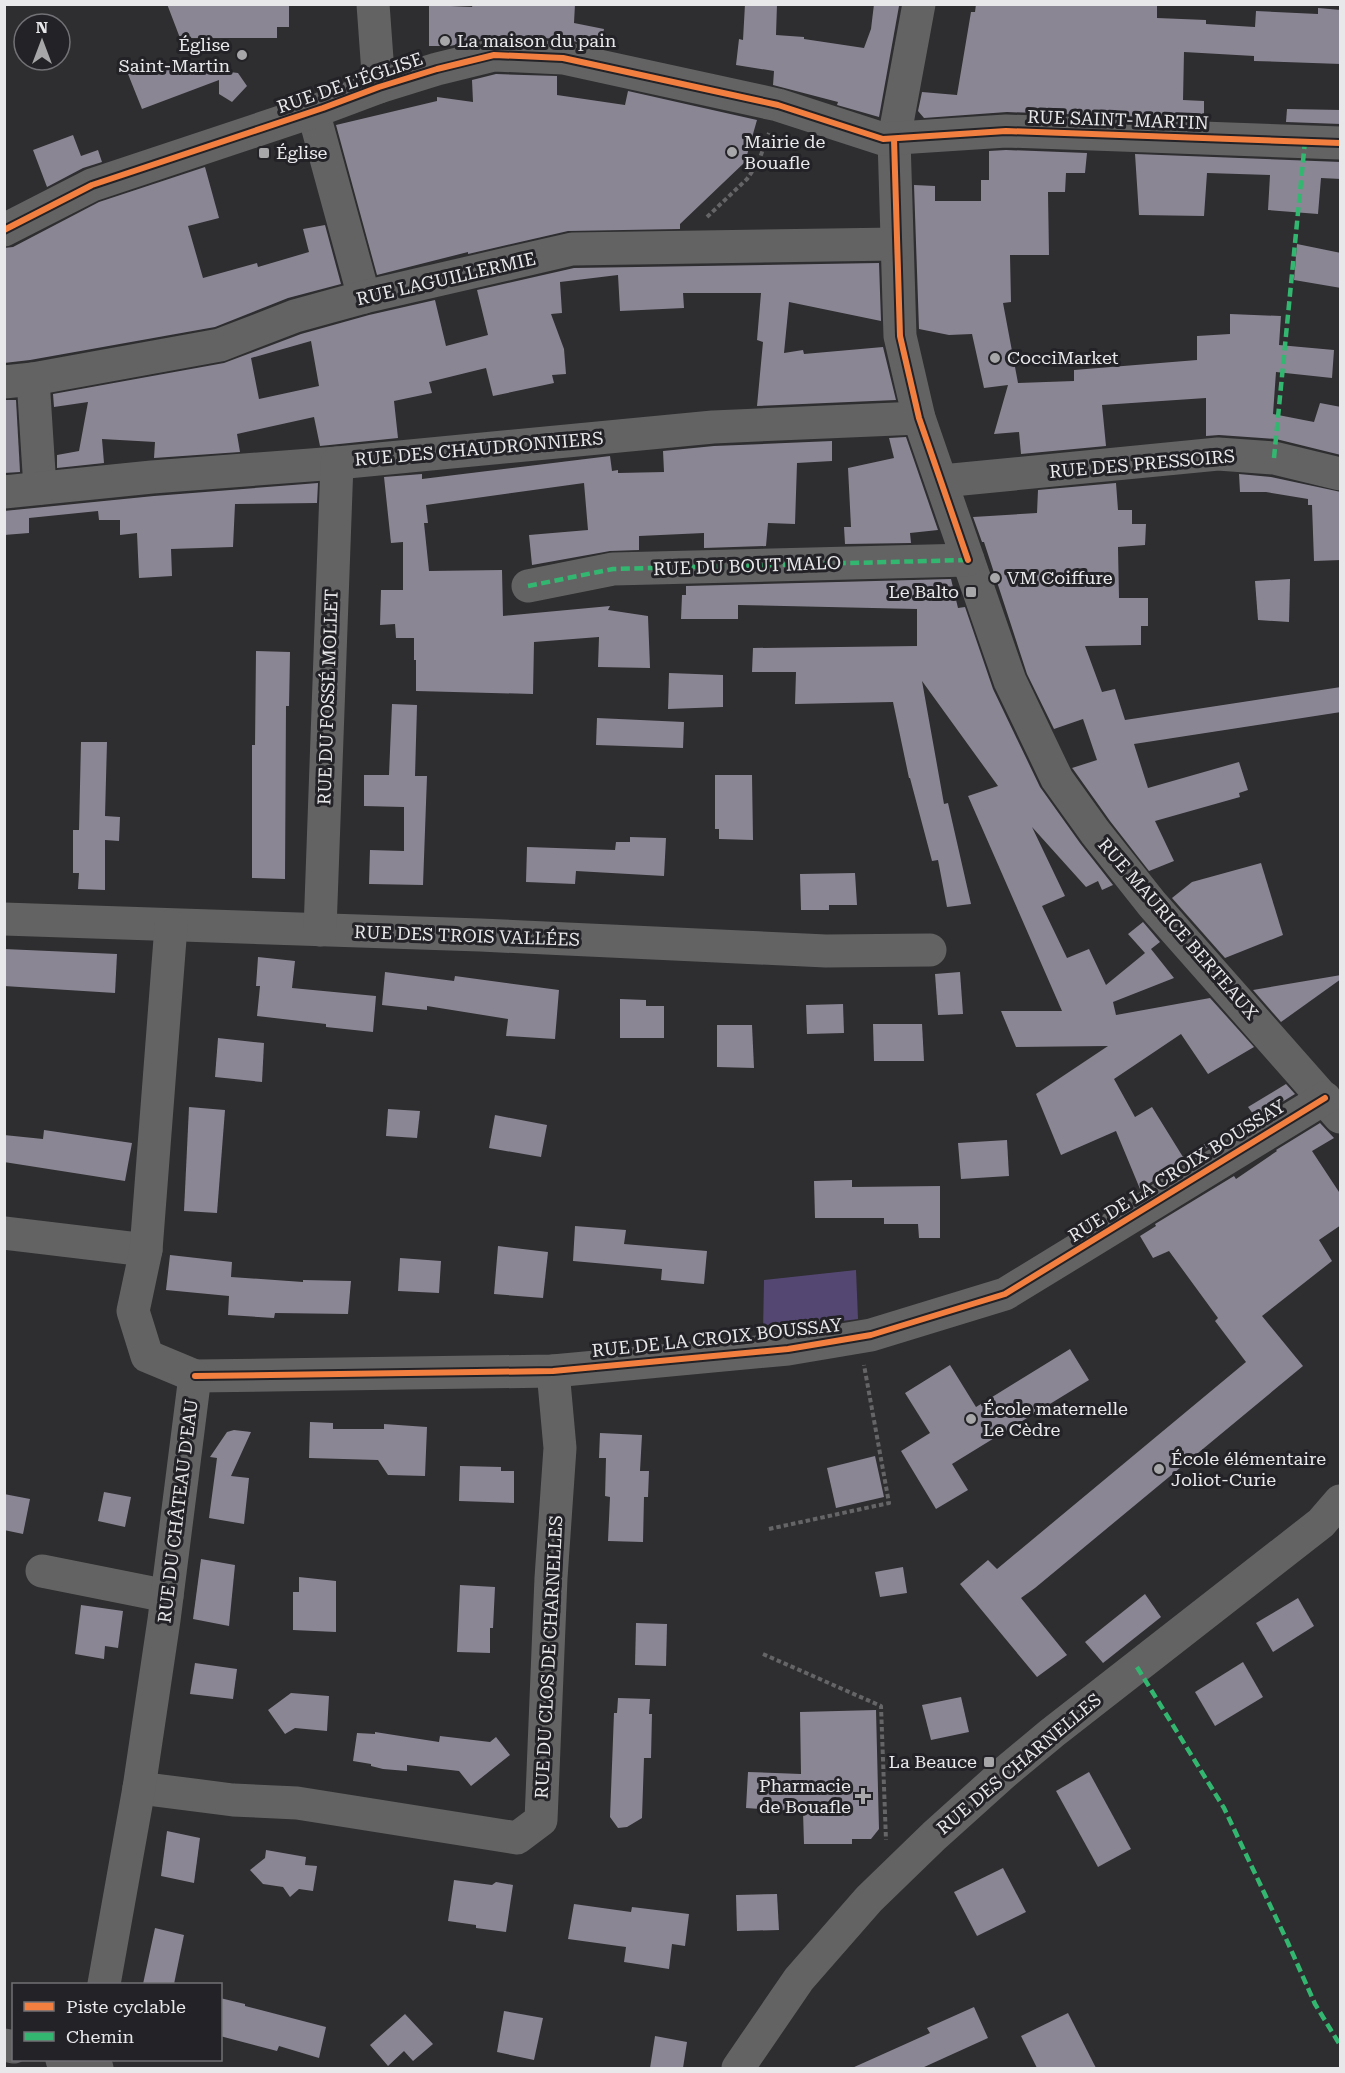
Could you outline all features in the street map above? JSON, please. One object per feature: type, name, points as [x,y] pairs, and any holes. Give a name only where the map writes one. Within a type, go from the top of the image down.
[{"type":"street","points":[[373,4],[379,87]]},
{"type":"street","name":"RUE MAURICE BERTEAUX","points":[[919,4],[894,139],[900,336],[919,418],[1010,681],[1057,779],[1095,832],[1152,904],[1333,1108]]},
{"type":"street","name":"RUE DE L'ÉGLISE","points":[[4,230],[92,185],[379,87],[494,55],[563,58],[778,105],[883,139],[894,139]]},
{"type":"street","points":[[314,111],[364,297]]},
{"type":"street","name":"RUE SAINT-MARTIN","points":[[894,139],[1006,131],[1341,143]]},
{"type":"street","name":"RUE LAGUILLERMIE","points":[[19,381],[220,345],[295,316],[364,297],[572,249],[896,244]]},
{"type":"street","points":[[19,381],[40,488]]},
{"type":"street","name":"RUE DES CHAUDRONNIERS","points":[[4,492],[713,427],[919,418]]},
{"type":"street","name":"RUE DES PRESSOIRS","points":[[942,482],[1218,454],[1274,458],[1341,474]]},
{"type":"street","name":"RUE DU FOSSÉ MOLLET","points":[[320,930],[336,463]]},
{"type":"street","name":"RUE DU BOUT MALO","points":[[528,585],[613,569],[968,560]]},
{"type":"street","name":"RUE DES TROIS VALLÉES","points":[[4,919],[492,936],[826,951],[930,950]]},
{"type":"street","name":"RUE DU CHÂTEAU D'EAU","points":[[104,1983],[139,1788],[167,1596],[195,1376],[147,1356],[133,1311],[146,1250],[171,926]]},
{"type":"street","name":"RUE DE LA CROIX BOUSSAY","points":[[195,1376],[553,1371],[781,1350],[871,1335],[1005,1294],[1333,1108]]},
{"type":"street","points":[[4,1233],[146,1250]]},
{"type":"street","name":"RUE DU CLOS DE CHARNELLES","points":[[139,1788],[233,1800],[297,1803],[518,1838],[541,1820],[551,1578],[560,1448],[553,1371]]},
{"type":"street","name":"RUE DES CHARNELLES","points":[[738,2068],[799,1979],[869,1899],[903,1866],[1023,1757],[1321,1523],[1341,1501]]},
{"type":"street","points":[[42,1571],[167,1596]]},
{"type":"path","points":[[675,246],[747,179],[758,164]]},
{"type":"path","points":[[769,1529],[889,1503],[864,1362],[839,1340]]},
{"type":"path","points":[[763,1654],[881,1706],[886,1848],[903,1866]]},
{"type":"shaded area","points":[[856,1270],[858,1319],[763,1331],[764,1280]]},
{"type":"building","points":[[167,4],[289,4],[289,27],[277,27],[277,38],[180,38]]},
{"type":"building","points":[[473,4],[575,4],[574,23],[604,29],[600,47],[564,39],[495,36],[450,46],[429,46],[429,5],[472,7]]},
{"type":"building","points":[[745,4],[777,4],[776,35],[804,37],[804,39],[864,48],[871,29],[874,4],[899,6],[879,117],[837,105],[838,102],[773,85],[774,71],[736,65],[739,39],[743,40]]},
{"type":"building","points":[[976,4],[1157,4],[1157,18],[1206,20],[1206,24],[1255,27],[1256,11],[1318,14],[1318,8],[1341,10],[1341,64],[1254,61],[1254,56],[1184,52],[1183,100],[1204,101],[1204,119],[1007,112],[924,118],[918,111],[922,92],[957,95],[971,12],[975,12]]},
{"type":"building","points":[[157,63],[238,73],[247,86],[232,102],[219,94],[219,80],[142,109],[128,74]]},
{"type":"building","points":[[496,74],[557,76],[557,95],[625,105],[628,91],[757,120],[745,162],[680,224],[680,229],[568,231],[468,254],[468,252],[377,275],[336,125],[437,101],[437,97],[473,102],[472,80]]},
{"type":"building","points":[[1287,109],[1341,110],[1341,124],[1286,122]]},
{"type":"building","points":[[73,135],[81,156],[98,150],[102,162],[83,168],[47,187],[33,150]]},
{"type":"building","points":[[989,151],[1087,153],[1085,173],[1066,173],[1065,192],[1048,192],[1049,255],[1010,255],[1011,302],[1003,303],[1018,383],[1074,381],[1074,370],[1197,360],[1197,336],[1230,334],[1230,314],[1281,316],[1279,345],[1334,350],[1332,378],[1276,372],[1273,414],[1314,422],[1320,403],[1341,407],[1341,455],[1276,439],[1206,436],[1206,398],[1102,405],[1106,446],[1021,454],[1019,432],[994,434],[1008,385],[984,388],[972,334],[949,335],[919,329],[914,185],[935,186],[935,201],[981,201],[981,180],[989,180]]},
{"type":"building","points":[[1135,154],[1341,162],[1341,179],[1321,178],[1318,214],[1268,210],[1270,175],[1207,173],[1204,216],[1139,215]]},
{"type":"building","points":[[205,167],[219,218],[188,226],[203,278],[257,263],[258,267],[309,252],[303,229],[325,225],[341,284],[288,298],[215,327],[4,363],[4,248],[13,247],[99,202]]},
{"type":"building","points":[[1297,244],[1341,253],[1341,288],[1294,280]]},
{"type":"building","points":[[879,263],[881,321],[789,302],[784,353],[803,350],[804,354],[883,347],[896,400],[757,406],[763,342],[757,340],[761,293],[683,293],[684,308],[620,311],[618,275],[560,282],[562,313],[551,314],[564,349],[566,374],[552,375],[554,383],[493,396],[486,368],[429,382],[432,393],[394,401],[398,438],[320,446],[314,417],[237,434],[240,452],[154,458],[155,442],[102,439],[104,463],[57,468],[57,455],[79,451],[88,402],[54,407],[53,394],[224,363],[301,334],[435,300],[446,346],[488,335],[477,290],[574,268]],"holes":[[[311,341],[319,386],[259,399],[251,358]]]},
{"type":"building","points":[[4,400],[16,400],[20,472],[4,473]]},
{"type":"building","points":[[906,437],[938,530],[910,533],[911,543],[845,544],[844,527],[851,527],[848,468],[894,458],[889,438]]},
{"type":"building","points":[[832,441],[832,461],[797,463],[795,524],[768,523],[766,546],[704,548],[704,533],[639,536],[639,550],[610,551],[532,565],[529,535],[588,530],[584,483],[426,505],[428,523],[424,523],[429,571],[502,570],[503,616],[610,606],[608,610],[648,616],[650,668],[598,667],[599,637],[534,642],[533,694],[416,691],[414,638],[396,638],[395,624],[380,625],[381,590],[403,590],[403,542],[391,543],[384,477],[422,474],[422,479],[610,456],[612,471],[618,470],[618,473],[664,472],[663,451],[714,446]]},
{"type":"building","points":[[1239,474],[1271,477],[1341,492],[1341,560],[1314,561],[1312,505],[1308,505],[1308,499],[1266,492],[1240,492]]},
{"type":"building","points":[[318,483],[317,503],[235,504],[233,547],[171,549],[172,576],[139,578],[137,533],[120,535],[120,520],[99,520],[98,511],[29,518],[29,533],[4,535],[4,511]]},
{"type":"building","points":[[1116,483],[1118,510],[1132,510],[1132,524],[1146,524],[1145,545],[1118,547],[1119,598],[1148,598],[1148,626],[1141,626],[1141,645],[1085,646],[1102,692],[1115,689],[1125,720],[1341,687],[1341,712],[1134,744],[1148,788],[1239,762],[1248,790],[1239,793],[1240,797],[1155,821],[1174,861],[1149,871],[1072,768],[1097,760],[1083,719],[1054,729],[1027,674],[984,542],[982,542],[973,517],[1037,513],[1038,490]]},
{"type":"building","points":[[951,579],[958,608],[965,607],[993,689],[1040,787],[1113,885],[1102,890],[1098,881],[1086,887],[1032,827],[1065,896],[1042,906],[1067,958],[1089,949],[1106,985],[1145,953],[1128,934],[1143,922],[1160,942],[1151,949],[1174,978],[1113,1002],[1116,1015],[1210,998],[1254,1047],[1208,1074],[1181,1034],[1114,1079],[1135,1117],[1152,1107],[1183,1157],[1213,1139],[1215,1143],[1140,1189],[1116,1131],[1061,1155],[1036,1094],[1108,1046],[1016,1047],[1001,1011],[1062,1011],[968,796],[998,786],[922,681],[944,804],[948,803],[971,904],[947,907],[938,860],[932,861],[909,778],[893,702],[795,704],[796,672],[752,672],[753,648],[917,646],[917,609],[738,605],[738,619],[681,619],[682,595],[686,595],[686,586]]},
{"type":"building","points":[[1290,579],[1289,622],[1258,620],[1255,581]]},
{"type":"building","points":[[256,651],[290,652],[289,706],[286,706],[285,879],[252,878],[252,745],[255,745]]},
{"type":"building","points":[[669,673],[723,675],[723,707],[668,709]]},
{"type":"building","points":[[392,704],[417,705],[415,776],[427,776],[423,885],[369,884],[370,850],[404,851],[404,807],[364,806],[364,775],[389,775]]},
{"type":"building","points":[[597,718],[684,722],[683,748],[596,745]]},
{"type":"building","points":[[81,742],[107,742],[105,816],[120,817],[119,841],[105,840],[105,890],[78,889],[79,873],[73,873],[73,830],[79,830]]},
{"type":"building","points":[[715,775],[752,775],[753,840],[719,839],[719,829],[715,829]]},
{"type":"building","points":[[630,837],[666,838],[664,876],[576,871],[575,884],[526,882],[527,847],[615,850],[616,842],[630,842]]},
{"type":"building","points":[[1261,863],[1283,935],[1225,958],[1172,898],[1192,882]]},
{"type":"building","points":[[855,873],[857,905],[829,905],[829,910],[801,910],[800,874]]},
{"type":"building","points":[[4,949],[117,954],[115,993],[4,986]]},
{"type":"building","points":[[258,957],[295,961],[292,988],[376,996],[373,1032],[257,1016],[260,986],[256,986]]},
{"type":"building","points":[[385,972],[454,981],[455,976],[559,990],[555,1039],[506,1036],[508,1019],[427,1006],[427,1010],[382,1005]]},
{"type":"building","points":[[960,972],[963,1014],[938,1015],[935,974]]},
{"type":"building","points":[[1341,975],[1341,979],[1281,1022],[1253,990]]},
{"type":"building","points":[[620,999],[646,1000],[646,1006],[664,1006],[664,1038],[620,1038]]},
{"type":"building","points":[[843,1004],[844,1033],[807,1034],[806,1005]]},
{"type":"building","points":[[873,1024],[922,1024],[924,1061],[874,1061]]},
{"type":"building","points":[[717,1025],[752,1025],[754,1068],[717,1067]]},
{"type":"building","points":[[218,1038],[264,1043],[262,1082],[215,1077]]},
{"type":"building","points":[[1286,1084],[1295,1094],[1256,1118],[1248,1107]]},
{"type":"building","points":[[189,1107],[225,1110],[217,1213],[184,1211]]},
{"type":"building","points":[[388,1109],[420,1111],[417,1138],[386,1136]]},
{"type":"building","points":[[495,1115],[547,1125],[541,1157],[489,1148]]},
{"type":"building","points":[[1320,1123],[1334,1138],[1312,1151],[1341,1195],[1341,1225],[1319,1240],[1332,1261],[1262,1316],[1303,1366],[1021,1598],[1067,1655],[1037,1677],[960,1584],[988,1560],[997,1569],[1246,1362],[1215,1321],[1218,1318],[1169,1251],[1153,1258],[1140,1236],[1156,1226],[1155,1224],[1234,1176],[1236,1179],[1276,1150]]},
{"type":"building","points":[[44,1130],[132,1143],[125,1181],[4,1162],[4,1135],[43,1139]]},
{"type":"building","points":[[1007,1140],[1009,1176],[961,1179],[958,1143]]},
{"type":"building","points":[[852,1180],[852,1187],[940,1186],[940,1238],[919,1238],[918,1224],[884,1224],[884,1218],[815,1218],[814,1181]]},
{"type":"building","points":[[575,1226],[626,1230],[624,1244],[707,1251],[704,1284],[661,1280],[662,1269],[573,1261]]},
{"type":"building","points":[[498,1246],[548,1252],[543,1298],[494,1294]]},
{"type":"building","points":[[170,1255],[232,1262],[231,1277],[303,1282],[303,1280],[351,1281],[348,1314],[275,1313],[274,1318],[228,1315],[229,1296],[166,1290]]},
{"type":"building","points":[[400,1258],[441,1261],[439,1293],[398,1291]]},
{"type":"building","points":[[1070,1349],[1089,1380],[952,1464],[968,1490],[936,1509],[901,1451],[930,1433],[905,1393],[950,1365],[976,1407]]},
{"type":"building","points":[[310,1422],[333,1423],[333,1429],[384,1429],[384,1424],[427,1427],[425,1476],[388,1475],[378,1460],[309,1458]]},
{"type":"building","points":[[234,1430],[251,1432],[231,1476],[249,1478],[244,1524],[209,1518],[217,1458],[210,1457],[227,1432]]},
{"type":"building","points":[[600,1433],[642,1435],[640,1471],[649,1471],[648,1497],[644,1497],[643,1542],[608,1541],[610,1497],[605,1496],[606,1458],[599,1458]]},
{"type":"building","points":[[875,1456],[884,1497],[836,1508],[827,1468]]},
{"type":"building","points":[[460,1466],[501,1467],[501,1471],[514,1471],[514,1503],[459,1501]]},
{"type":"building","points":[[104,1492],[131,1497],[125,1527],[98,1521]]},
{"type":"building","points":[[4,1494],[30,1499],[23,1534],[4,1530]]},
{"type":"building","points":[[201,1559],[235,1565],[229,1626],[193,1619]]},
{"type":"building","points":[[903,1567],[907,1593],[880,1597],[875,1572]]},
{"type":"building","points":[[299,1577],[336,1581],[336,1632],[293,1630],[293,1592],[299,1592]]},
{"type":"building","points":[[460,1585],[495,1587],[493,1628],[490,1628],[490,1653],[457,1652]]},
{"type":"building","points":[[1145,1594],[1161,1617],[1103,1663],[1085,1642]]},
{"type":"building","points":[[1298,1598],[1314,1626],[1273,1652],[1256,1623]]},
{"type":"building","points":[[81,1605],[123,1611],[118,1648],[105,1646],[104,1659],[75,1654]]},
{"type":"building","points":[[636,1623],[667,1624],[666,1666],[635,1665]]},
{"type":"building","points":[[1243,1662],[1263,1697],[1215,1726],[1195,1692]]},
{"type":"building","points":[[195,1663],[237,1669],[233,1699],[190,1694]]},
{"type":"building","points":[[291,1693],[329,1696],[327,1731],[295,1728],[285,1734],[268,1710]]},
{"type":"building","points":[[961,1697],[969,1732],[931,1740],[922,1705]]},
{"type":"building","points":[[618,1698],[650,1699],[649,1714],[652,1714],[651,1758],[644,1758],[642,1818],[627,1827],[618,1828],[610,1817],[614,1713],[617,1713]]},
{"type":"building","points":[[876,1710],[879,1829],[871,1839],[852,1839],[852,1844],[804,1844],[803,1812],[746,1808],[748,1772],[801,1774],[800,1712]]},
{"type":"building","points":[[375,1732],[439,1742],[440,1736],[490,1742],[496,1737],[510,1755],[471,1786],[459,1771],[407,1765],[407,1771],[383,1769],[353,1761],[357,1733],[375,1734]]},
{"type":"building","points":[[1089,1772],[1131,1849],[1098,1867],[1056,1791]]},
{"type":"building","points":[[167,1831],[200,1838],[194,1883],[161,1876]]},
{"type":"building","points":[[266,1850],[306,1857],[305,1865],[317,1866],[313,1891],[299,1889],[290,1897],[283,1887],[263,1884],[250,1870],[265,1858]]},
{"type":"building","points":[[1003,1868],[1026,1912],[977,1936],[954,1892]]},
{"type":"building","points":[[454,1880],[513,1885],[506,1932],[448,1921]]},
{"type":"building","points":[[777,1894],[779,1930],[737,1931],[736,1895]]},
{"type":"building","points":[[574,1904],[631,1912],[632,1907],[689,1914],[685,1946],[672,1944],[669,1969],[624,1962],[626,1947],[568,1939]]},
{"type":"building","points":[[155,1928],[184,1935],[174,1983],[143,1983]]},
{"type":"building","points":[[222,1998],[326,2027],[319,2058],[279,2046],[277,2051],[222,2037]]},
{"type":"building","points":[[974,2007],[988,2038],[922,2068],[852,2068],[930,2033],[927,2028]]},
{"type":"building","points":[[504,2011],[543,2018],[534,2060],[497,2052]]},
{"type":"building","points":[[1068,2013],[1096,2068],[1037,2068],[1021,2036]]},
{"type":"building","points":[[405,2014],[433,2044],[413,2061],[404,2051],[388,2066],[370,2045]]},
{"type":"building","points":[[655,2036],[687,2042],[683,2068],[650,2068]]},
{"type":"marked path","points":[[1274,458],[1305,141]]},
{"type":"marked path","points":[[528,586],[613,569],[968,560]]},
{"type":"marked path","points":[[1137,1667],[1224,1808],[1315,2004],[1340,2045]]},
{"type":"cycle path","points":[[4,230],[92,185],[379,87],[494,55],[563,58],[778,105],[883,139],[1006,131],[1340,143]]},
{"type":"cycle path","points":[[894,139],[900,336],[919,418],[968,560]]},
{"type":"cycle path","points":[[195,1376],[553,1371],[788,1349],[871,1335],[1005,1294],[1325,1098]]},
{"type":"place","name":"La maison du pain","points":[[445,41]]},
{"type":"place","name":"Église Saint-Martin","points":[[242,55]]},
{"type":"place","name":"Mairie de Bouafle","points":[[732,152]]},
{"type":"place","name":"Église","points":[[264,153]]},
{"type":"place","name":"CocciMarket","points":[[995,358]]},
{"type":"place","name":"VM Coiffure","points":[[995,578]]},
{"type":"place","name":"Le Balto","points":[[971,592]]},
{"type":"place","name":"École maternelle Le Cèdre","points":[[971,1419]]},
{"type":"place","name":"École élémentaire Joliot-Curie","points":[[1159,1469]]},
{"type":"place","name":"La Beauce","points":[[989,1762]]},
{"type":"place","name":"Pharmacie de Bouafle","points":[[863,1796]]}]
